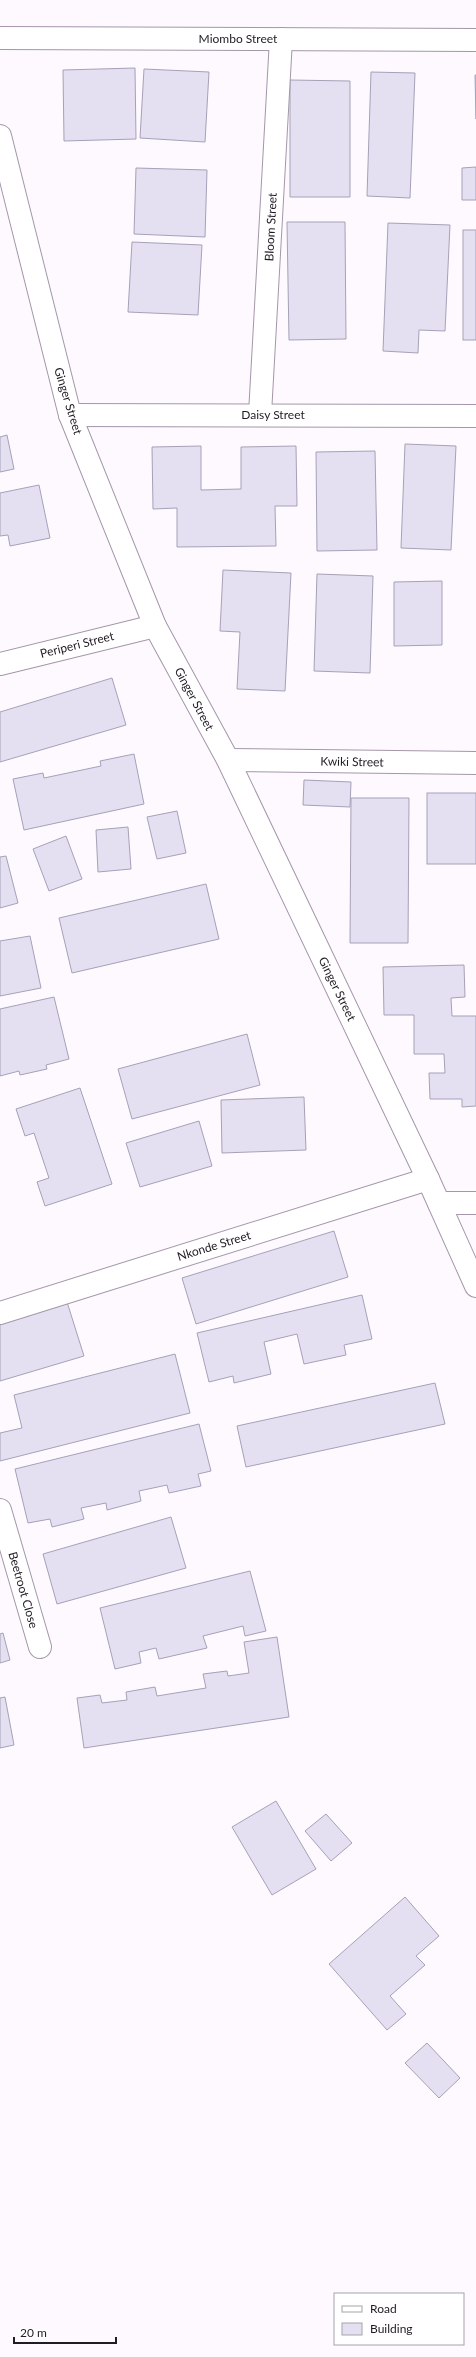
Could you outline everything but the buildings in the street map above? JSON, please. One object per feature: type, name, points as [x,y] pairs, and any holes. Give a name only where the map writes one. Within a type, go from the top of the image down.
[{"type":"street","name":"Miombo Street","points":[[0,38],[476,40]]},
{"type":"street","name":"Bloom Street","points":[[260,414],[281,39]]},
{"type":"street","name":"Ginger Street","points":[[0,136],[70,415],[155,626],[228,760],[428,1179],[476,1286]]},
{"type":"street","name":"Daisy Street","points":[[70,415],[260,414],[476,416]]},
{"type":"street","name":"Periperi Street","points":[[0,664],[155,626]]},
{"type":"street","name":"Kwiki Street","points":[[228,760],[476,763]]},
{"type":"street","name":"Nkonde Street","points":[[0,1313],[428,1179]]},
{"type":"street","points":[[438,1203],[476,1203]]},
{"type":"street","name":"Beetroot Close","points":[[0,1510],[40,1647]]}]
